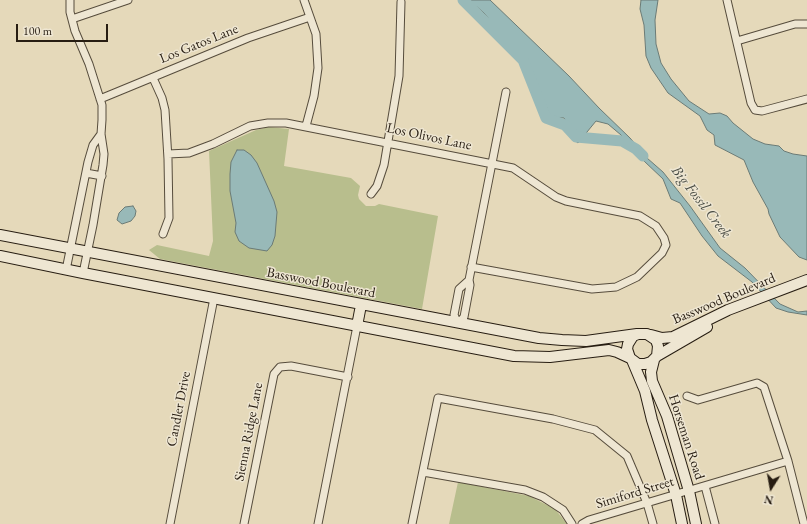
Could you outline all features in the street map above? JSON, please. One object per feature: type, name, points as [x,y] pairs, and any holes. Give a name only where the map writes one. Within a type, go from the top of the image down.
[{"type":"main road","name":"Basswood Boulevard","points":[[0,235],[522,336],[562,340],[595,340],[638,334]]},
{"type":"main road","points":[[0,256],[514,356],[550,357],[609,350],[617,352],[631,359],[642,364],[648,364],[655,358],[658,350],[657,343],[651,336],[642,333],[638,334],[630,340],[628,344],[627,349],[631,359]]},
{"type":"main road","name":"Basswood Boulevard","points":[[655,358],[748,305],[807,280]]},
{"type":"main road","name":"Basswood Boulevard","points":[[651,336],[662,338],[673,337],[714,316],[807,287]]},
{"type":"main road","points":[[357,326],[362,305]]},
{"type":"main road","name":"Horseman Road","points":[[655,358],[651,372],[652,381],[666,416],[689,491],[696,524]]},
{"type":"main road","name":"Horseman Road","points":[[631,359],[645,392],[652,420],[676,495],[682,524]]},
{"type":"street","points":[[70,0],[70,12],[72,19],[102,106],[102,176],[83,273]]},
{"type":"street","points":[[72,19],[128,0]]},
{"type":"street","points":[[304,0],[316,34],[318,68],[314,96],[306,126]]},
{"type":"street","points":[[728,0],[751,103],[755,110],[762,111],[807,99]]},
{"type":"street","points":[[372,194],[377,186],[384,165],[399,76],[402,2]]},
{"type":"street","name":"Los Gatos Lane","points":[[100,99],[248,38],[310,17]]},
{"type":"street","points":[[737,42],[795,24],[807,24]]},
{"type":"street","points":[[153,78],[162,98],[165,110],[168,154],[169,218],[162,234]]},
{"type":"street","points":[[469,280],[459,289],[454,315],[458,323],[464,317],[470,285],[469,280],[471,266],[506,92]]},
{"type":"street","name":"Los Olivos Lane","points":[[168,154],[189,152],[213,144],[250,126],[268,123],[286,123],[306,126],[513,168],[556,197],[566,201],[640,216],[656,226],[664,238],[666,245],[662,253],[637,277],[616,288],[592,290],[471,266]]},
{"type":"street","points":[[66,270],[86,173],[93,146],[101,134]]},
{"type":"street","points":[[92,151],[103,152]]},
{"type":"street","points":[[86,173],[102,176]]},
{"type":"street","points":[[458,294],[468,296]]},
{"type":"street","name":"Candler Drive","points":[[170,524],[214,298]]},
{"type":"street","points":[[318,524],[357,326]]},
{"type":"street","name":"Sienna Ridge Lane","points":[[244,524],[274,374],[280,367],[291,366],[348,377]]},
{"type":"street","points":[[688,396],[698,400],[757,383],[762,384],[788,461],[804,524]]},
{"type":"street","points":[[412,524],[438,398],[553,419],[595,430],[627,456],[647,503],[653,524]]},
{"type":"street","name":"Simiford Street","points":[[582,524],[589,520],[788,461]]},
{"type":"street","points":[[423,472],[525,490],[543,497],[563,510],[572,524]]},
{"type":"street","points":[[705,486],[715,524]]},
{"type":"green space","points":[[269,127],[289,129],[284,166],[351,178],[360,186],[358,195],[359,199],[366,206],[375,206],[379,204],[438,216],[422,309],[160,259],[149,250],[157,245],[209,256],[213,241],[209,151],[256,130]]},
{"type":"green space","points":[[458,482],[529,496],[555,509],[567,524],[449,524]]},
{"type":"water","points":[[469,0],[490,0],[569,76],[630,138],[647,158],[663,172],[720,248],[745,268],[780,304],[798,312],[807,311],[807,315],[788,312],[776,308],[752,282],[718,256],[702,236],[680,203],[671,199],[663,179],[644,161],[621,135],[608,124],[596,121],[578,143],[572,138],[571,130],[564,118],[549,117],[547,108],[539,97],[518,55],[484,13]]},
{"type":"water","points":[[641,0],[658,0],[655,20],[656,44],[661,63],[671,79],[689,101],[709,114],[720,113],[727,116],[733,123],[753,139],[765,144],[779,146],[784,151],[793,154],[807,156],[807,260],[799,257],[780,237],[744,160],[715,145],[714,135],[707,130],[700,116],[668,93],[651,68],[646,56],[644,25],[640,9]]},
{"type":"water","points":[[237,150],[244,150],[251,155],[257,163],[274,201],[277,212],[275,236],[272,245],[267,251],[249,248],[239,241],[235,232],[236,223],[230,191],[230,174],[231,162]]},
{"type":"water","points":[[133,206],[136,211],[135,216],[131,221],[122,224],[117,220],[119,213],[125,207]]},
{"type":"waterway","name":"Big Fossil Creek","points":[[463,0],[523,60],[546,118],[565,125],[576,137],[622,141],[636,149],[643,156]]}]
